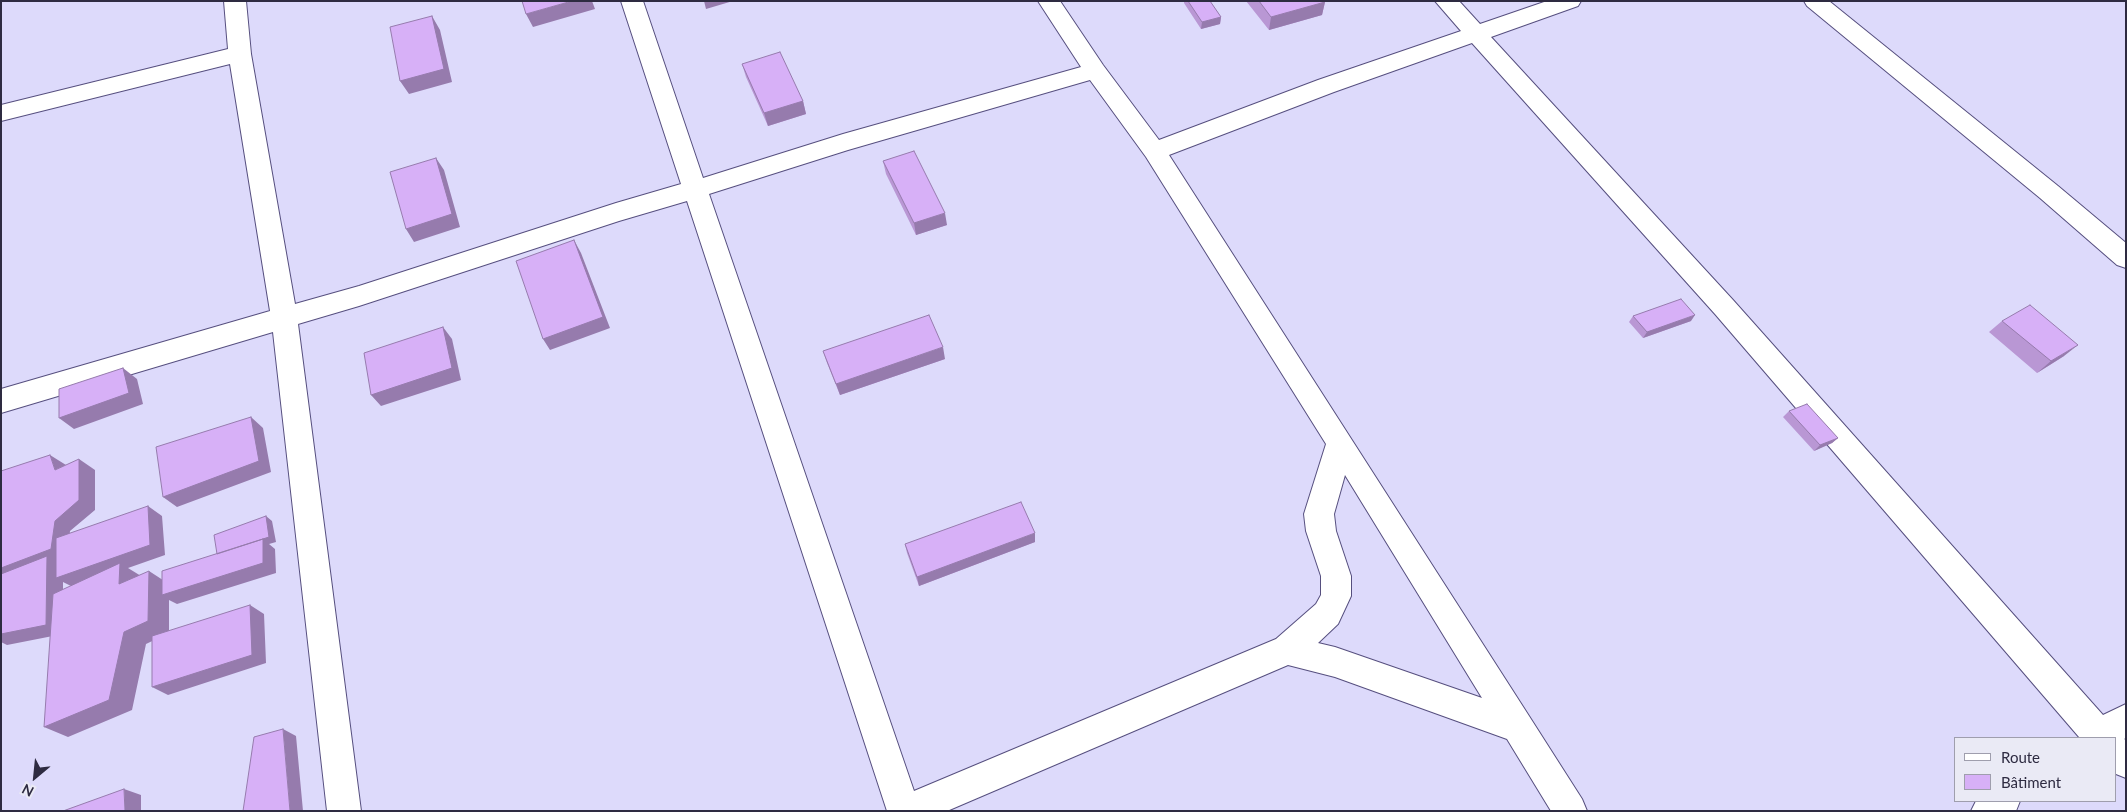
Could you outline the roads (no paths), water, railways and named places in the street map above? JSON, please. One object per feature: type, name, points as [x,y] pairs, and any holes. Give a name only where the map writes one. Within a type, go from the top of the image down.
[{"type":"street","points":[[235,1],[240,54],[284,317],[344,811]]},
{"type":"street","points":[[632,1],[694,190],[906,811],[1286,650],[1326,614],[1336,596],[1336,576],[1321,531],[1319,514],[1340,442]]},
{"type":"street","points":[[1049,1],[1095,71],[1154,151],[1340,442],[1570,811]]},
{"type":"street","points":[[1446,1],[1724,307],[2100,737]]},
{"type":"street","points":[[1154,151],[1326,86],[1570,1]]},
{"type":"street","points":[[1815,1],[2049,192],[2126,258]]},
{"type":"street","points":[[1,113],[240,54]]},
{"type":"street","points":[[1,401],[359,296],[616,212],[694,190],[911,122],[1095,71]]},
{"type":"street","points":[[1286,650],[1335,662],[1518,727]]},
{"type":"street","points":[[2107,737],[2126,720]]},
{"type":"street","points":[[1988,811],[2002,802]]}]
